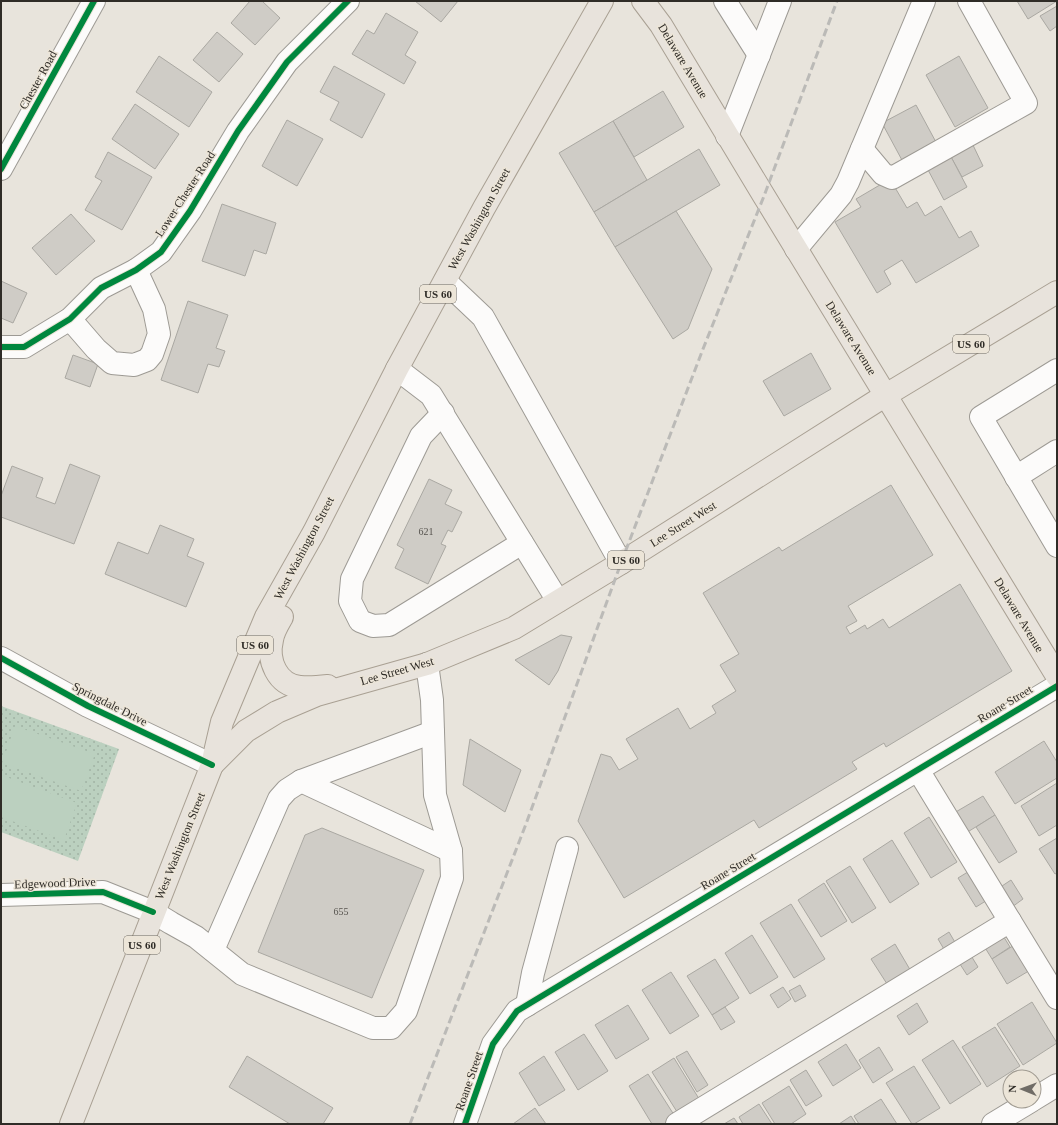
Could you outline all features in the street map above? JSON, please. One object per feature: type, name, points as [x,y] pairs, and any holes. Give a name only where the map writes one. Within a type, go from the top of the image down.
[{"type":"main road","name":"West Washington Street","points":[[71,1124],[212,765],[222,722],[266,617],[314,532],[397,369],[484,208],[602,1]]},
{"type":"main road","name":"Delaware Avenue","points":[[643,1],[661,24],[727,136],[1057,676]]},
{"type":"main road","name":"Lee Street West","points":[[212,765],[246,731],[277,712],[317,695],[427,664],[514,628],[621,564],[886,395],[1057,292]]},
{"type":"main road","points":[[314,532],[297,581],[272,639],[271,658],[276,672],[287,683],[300,687],[347,686]]},
{"type":"street","name":"Chester Road","points":[[1,169],[94,1]]},
{"type":"street","name":"Lower Chester Road","points":[[1,348],[24,347],[70,319],[101,288],[136,270],[161,252],[190,211],[238,131],[287,62],[348,1]]},
{"type":"street","points":[[725,1],[759,55]]},
{"type":"street","points":[[727,136],[780,1]]},
{"type":"street","points":[[796,249],[842,195],[924,1]]},
{"type":"street","points":[[862,149],[883,174],[892,178],[1026,103],[968,1]]},
{"type":"street","points":[[70,319],[96,349],[112,363],[134,365],[147,360],[152,354],[159,334],[154,309],[136,270]]},
{"type":"street","points":[[445,281],[483,318],[621,564]]},
{"type":"street","points":[[397,369],[432,395],[558,601]]},
{"type":"street","points":[[1055,538],[1016,477],[981,417],[1057,370]]},
{"type":"street","points":[[443,413],[421,436],[352,579],[350,601],[355,613],[360,621],[373,626],[389,625],[522,543]]},
{"type":"street","points":[[1016,477],[1057,451]]},
{"type":"street","name":"Springdale Drive","points":[[1,658],[88,706],[212,765]]},
{"type":"street","points":[[427,664],[432,700],[435,795],[450,851]]},
{"type":"street","name":"Roane Street","points":[[465,1124],[493,1044],[517,1011],[1057,686]]},
{"type":"street","points":[[213,950],[279,799],[287,790],[301,780],[433,732]]},
{"type":"street","points":[[918,770],[1057,998]]},
{"type":"street","points":[[301,780],[450,851]]},
{"type":"street","points":[[527,1005],[533,973],[567,848]]},
{"type":"street","name":"Edgewood Drive","points":[[1,895],[103,892],[153,912],[196,938],[242,974],[373,1028],[391,1028],[406,1010],[452,878],[450,851]]},
{"type":"street","points":[[677,1124],[1010,920]]},
{"type":"street","points":[[1042,1094],[1057,1085]]},
{"type":"street","points":[[993,1124],[1018,1109]]},
{"type":"green space","points":[[1,706],[119,749],[78,861],[1,832]]},
{"type":"green space","points":[[15,726],[95,754],[81,791],[2,763]]},
{"type":"green space","points":[[1,775],[77,803],[64,840],[1,817]]},
{"type":"building","points":[[250,1],[262,1],[280,18],[255,45],[231,23]]},
{"type":"building","points":[[415,1],[458,1],[441,22]]},
{"type":"building","points":[[1017,1],[1057,1],[1028,19]]},
{"type":"building","points":[[1057,6],[1057,26],[1050,31],[1040,16]]},
{"type":"building","points":[[386,13],[418,32],[405,55],[416,62],[404,84],[352,54],[367,30],[374,34]]},
{"type":"building","points":[[217,32],[243,54],[219,82],[193,60]]},
{"type":"building","points":[[159,56],[212,92],[189,127],[136,92]]},
{"type":"building","points":[[959,56],[988,108],[955,127],[926,75]]},
{"type":"building","points":[[334,66],[385,94],[362,138],[330,120],[339,102],[320,92]]},
{"type":"building","points":[[663,91],[684,127],[634,157],[613,121]]},
{"type":"building","points":[[135,104],[179,134],[155,169],[112,139]]},
{"type":"building","points":[[916,105],[937,144],[903,162],[882,123]]},
{"type":"building","points":[[287,120],[323,139],[297,186],[262,166]]},
{"type":"building","points":[[613,121],[647,180],[594,212],[559,153]]},
{"type":"building","points":[[972,143],[983,166],[962,177],[950,155]]},
{"type":"building","points":[[699,149],[720,185],[615,247],[594,212]]},
{"type":"building","points":[[108,152],[152,177],[122,230],[85,210],[102,181],[95,177]]},
{"type":"building","points":[[950,155],[967,187],[944,200],[927,168]]},
{"type":"building","points":[[890,179],[907,208],[917,202],[925,216],[941,206],[959,238],[971,231],[979,246],[916,283],[902,260],[884,271],[891,284],[877,293],[835,222],[861,207],[856,199]]},
{"type":"building","points":[[222,204],[276,223],[266,254],[254,250],[245,276],[202,261]]},
{"type":"building","points":[[676,211],[712,269],[688,329],[673,339],[615,247]]},
{"type":"building","points":[[71,214],[95,241],[56,275],[32,248]]},
{"type":"building","points":[[1,281],[27,293],[13,323],[1,318]]},
{"type":"building","points":[[188,301],[228,315],[216,348],[225,351],[219,367],[208,364],[198,393],[161,380]]},
{"type":"building","points":[[811,353],[831,389],[784,416],[763,381]]},
{"type":"building","points":[[73,355],[98,364],[90,387],[65,378]]},
{"type":"building","points":[[70,464],[100,476],[74,544],[1,517],[1,496],[12,466],[43,478],[36,497],[55,504]]},
{"type":"building","points":[[429,479],[452,490],[445,504],[462,512],[452,532],[448,530],[441,544],[446,546],[428,584],[395,568],[404,549],[397,545]]},
{"type":"building","points":[[891,485],[933,555],[848,606],[857,621],[846,627],[850,634],[865,625],[867,629],[883,619],[889,628],[960,584],[1012,671],[886,747],[884,743],[852,762],[857,769],[759,828],[754,820],[624,898],[578,821],[601,754],[611,757],[619,770],[638,759],[626,739],[678,708],[690,729],[716,713],[712,706],[736,691],[720,665],[739,654],[703,593],[779,547],[782,551]]},
{"type":"building","points":[[160,525],[194,539],[187,556],[204,563],[186,607],[105,574],[118,542],[148,554]]},
{"type":"building","points":[[561,635],[572,637],[558,671],[549,685],[515,660]]},
{"type":"building","points":[[470,739],[521,770],[505,812],[463,785]]},
{"type":"building","points":[[1044,741],[1057,762],[1057,778],[1015,804],[995,772]]},
{"type":"building","points":[[1057,783],[1057,825],[1039,836],[1021,806]]},
{"type":"building","points":[[983,796],[995,815],[966,833],[954,813]]},
{"type":"building","points":[[995,815],[1017,852],[999,863],[976,827]]},
{"type":"building","points":[[929,817],[957,862],[931,878],[904,833]]},
{"type":"building","points":[[322,828],[424,870],[372,998],[258,952],[305,835]]},
{"type":"building","points":[[1057,838],[1057,873],[1055,874],[1039,849]]},
{"type":"building","points":[[892,840],[919,884],[890,903],[863,859]]},
{"type":"building","points":[[850,866],[876,908],[852,923],[826,881]]},
{"type":"building","points":[[971,870],[989,899],[976,907],[958,878]]},
{"type":"building","points":[[1011,880],[1023,899],[1012,907],[999,888]]},
{"type":"building","points":[[824,883],[847,921],[821,937],[798,900]]},
{"type":"building","points":[[791,904],[825,959],[794,978],[760,923]]},
{"type":"building","points":[[949,932],[956,944],[945,951],[938,939]]},
{"type":"building","points":[[1002,934],[1010,947],[992,959],[984,946]]},
{"type":"building","points":[[752,935],[778,977],[750,994],[725,953]]},
{"type":"building","points":[[895,944],[912,973],[889,987],[871,959]]},
{"type":"building","points":[[1016,944],[1032,969],[1007,984],[992,959]]},
{"type":"building","points":[[970,954],[978,967],[967,975],[958,961]]},
{"type":"building","points":[[715,959],[739,998],[712,1015],[687,976]]},
{"type":"building","points":[[671,972],[699,1016],[670,1034],[642,990]]},
{"type":"building","points":[[800,985],[806,996],[795,1002],[789,991]]},
{"type":"building","points":[[783,987],[791,999],[778,1008],[770,995]]},
{"type":"building","points":[[1032,1002],[1057,1043],[1023,1065],[997,1024]]},
{"type":"building","points":[[917,1003],[928,1022],[909,1035],[897,1016]]},
{"type":"building","points":[[628,1005],[649,1039],[616,1059],[595,1025]]},
{"type":"building","points":[[725,1007],[735,1022],[721,1030],[712,1015]]},
{"type":"building","points":[[995,1027],[1020,1066],[1015,1069],[1002,1069],[1002,1077],[987,1087],[962,1047]]},
{"type":"building","points":[[584,1034],[608,1071],[578,1090],[555,1052]]},
{"type":"building","points":[[953,1040],[981,1084],[950,1104],[922,1060]]},
{"type":"building","points":[[846,1044],[861,1068],[833,1086],[818,1062]]},
{"type":"building","points":[[879,1047],[893,1070],[873,1083],[859,1060]]},
{"type":"building","points":[[687,1051],[708,1085],[697,1092],[676,1057]]},
{"type":"building","points":[[247,1056],[333,1108],[323,1124],[290,1124],[229,1087]]},
{"type":"building","points":[[544,1056],[565,1090],[539,1106],[519,1073]]},
{"type":"building","points":[[674,1058],[701,1102],[679,1115],[652,1072]]},
{"type":"building","points":[[914,1066],[940,1108],[912,1124],[886,1083]]},
{"type":"building","points":[[806,1070],[822,1096],[806,1106],[790,1080]]},
{"type":"building","points":[[648,1074],[676,1118],[666,1124],[652,1124],[629,1086]]},
{"type":"building","points":[[789,1086],[806,1114],[791,1124],[775,1124],[762,1103]]},
{"type":"building","points":[[881,1099],[897,1124],[859,1124],[854,1116]]},
{"type":"building","points":[[759,1104],[772,1124],[743,1124],[739,1117]]},
{"type":"building","points":[[535,1108],[546,1124],[513,1124]]},
{"type":"building","points":[[851,1116],[856,1124],[839,1124]]},
{"type":"building","points":[[734,1118],[738,1124],[724,1124]]},
{"type":"railway","points":[[410,1124],[526,824],[621,563],[703,349],[764,196],[837,1]]},
{"type":"cycle path","points":[[1,169],[94,1]]},
{"type":"cycle path","points":[[1,347],[24,347],[70,319],[101,288],[136,270],[161,252],[190,211],[238,131],[287,62],[348,1]]},
{"type":"cycle path","points":[[1,658],[88,706],[212,765]]},
{"type":"cycle path","points":[[465,1124],[493,1044],[517,1011],[1057,686]]},
{"type":"cycle path","points":[[1,895],[103,892],[153,912]]}]
